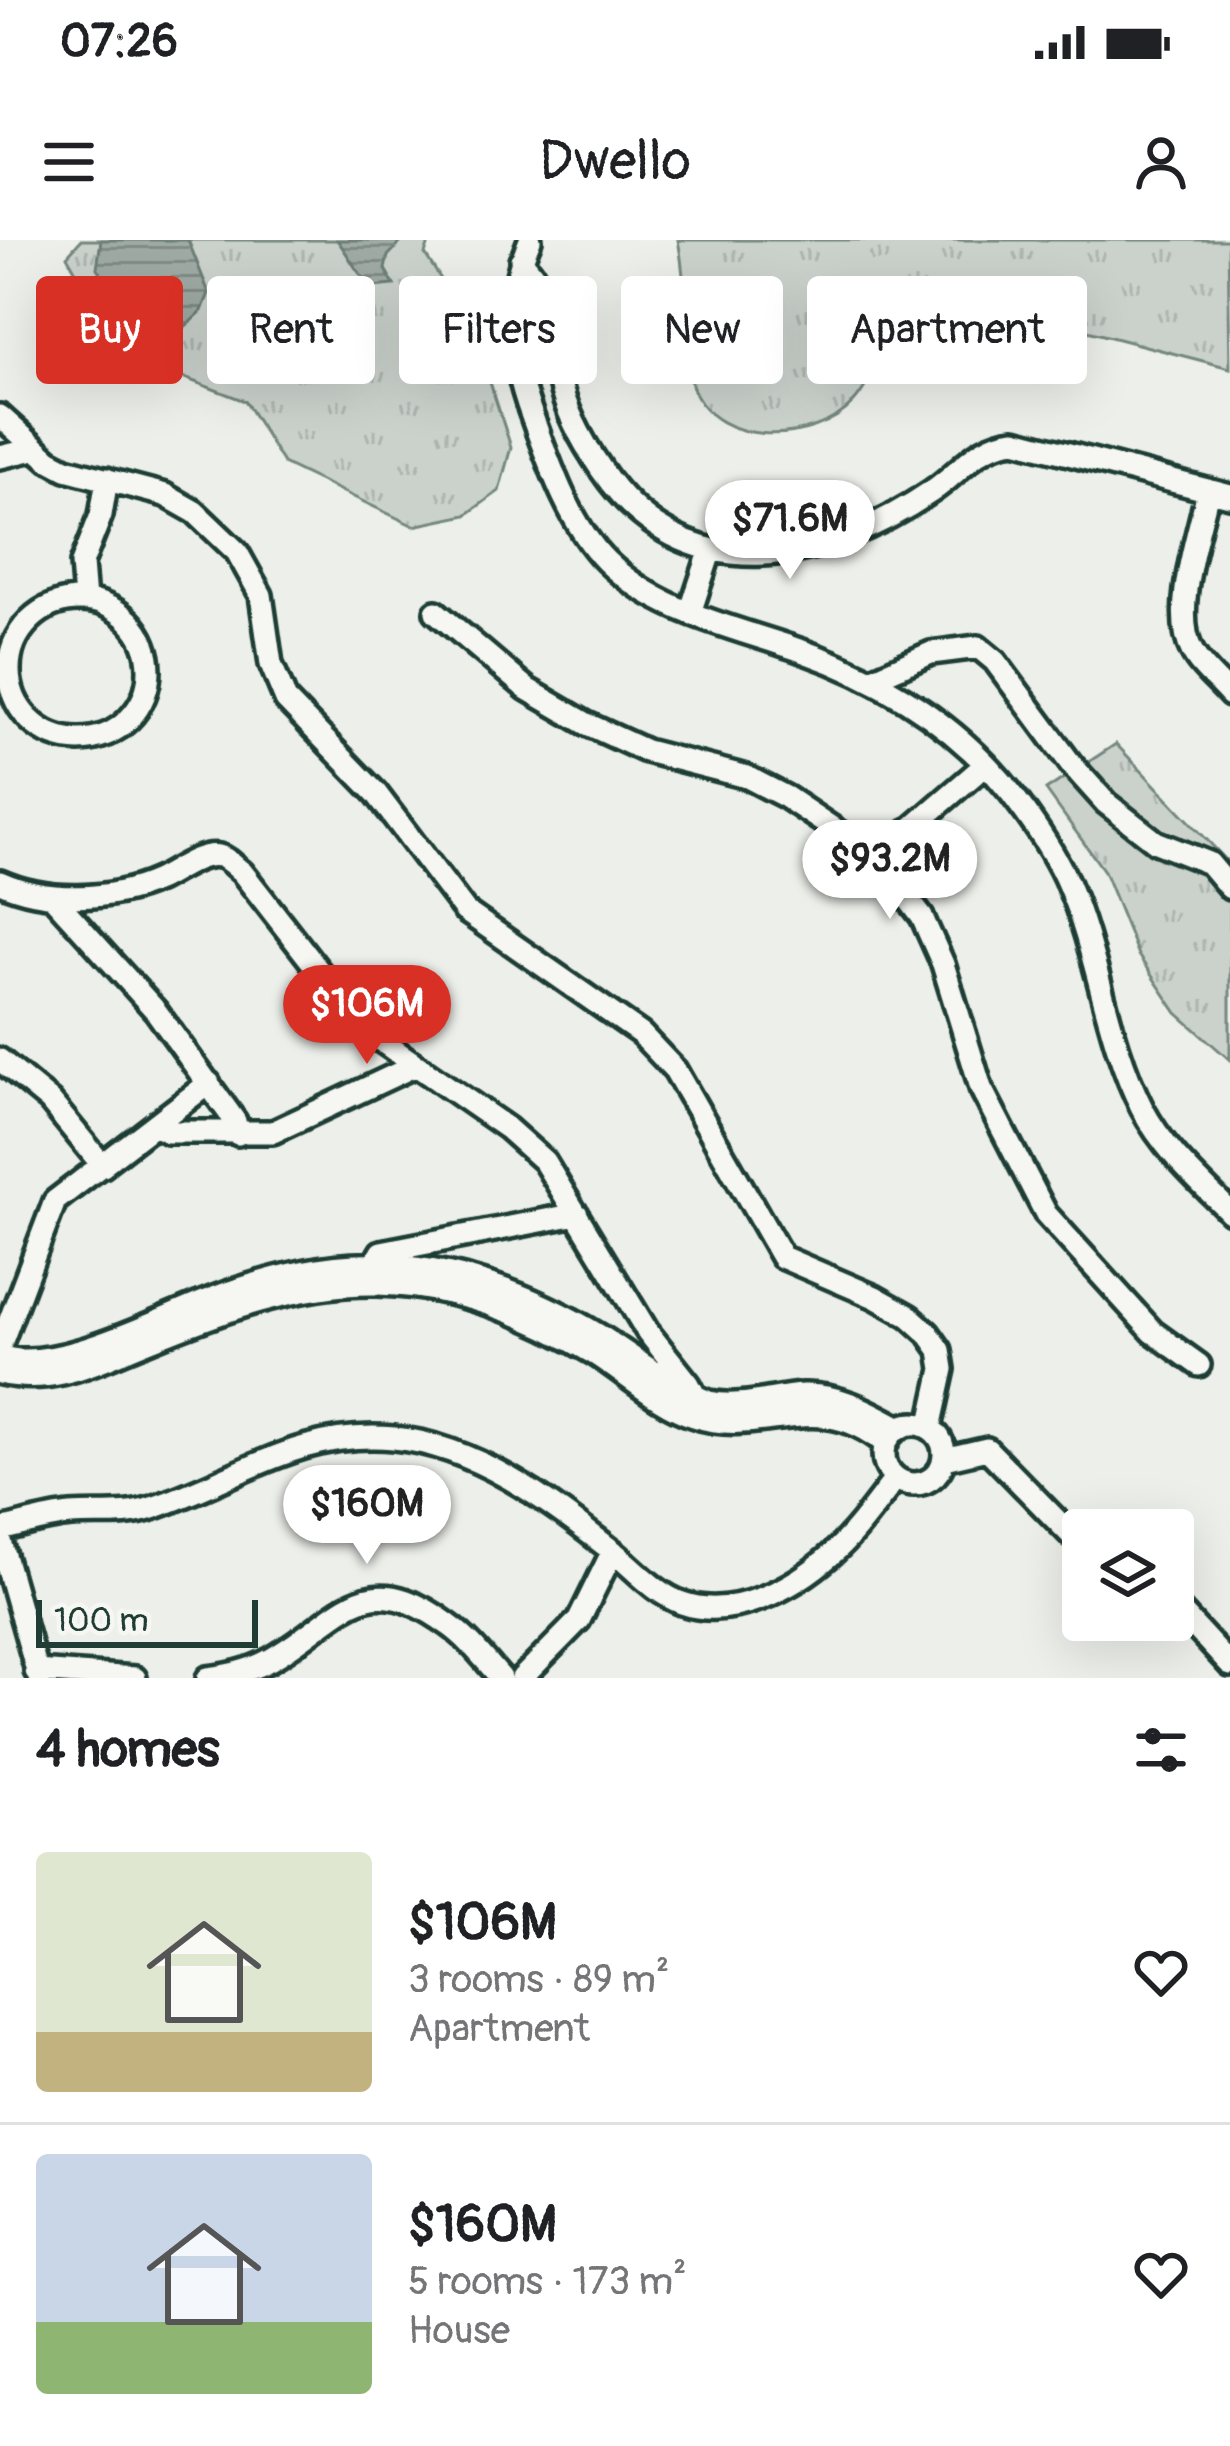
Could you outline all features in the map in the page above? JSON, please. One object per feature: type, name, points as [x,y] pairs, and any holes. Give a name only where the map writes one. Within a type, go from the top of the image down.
[{"type":"street","points":[[525,250],[553,308],[559,380],[575,428],[604,474],[642,514],[710,552],[778,556],[863,530],[934,490],[994,442],[1015,440],[1219,493],[1185,597],[1184,621],[1194,656],[1230,694]]},
{"type":"street","points":[[525,250],[512,293],[515,354],[523,392],[557,479],[602,557],[630,582],[667,604],[806,652],[890,688],[956,733],[1026,812],[1067,882],[1143,1109],[1180,1164],[1230,1212]]},
{"type":"street","points":[[3,428],[66,469],[165,495],[214,527],[237,552],[261,595],[271,664],[286,700],[376,793],[478,923],[641,1034],[675,1070],[782,1257],[874,1297],[910,1316],[928,1333],[940,1350],[943,1369],[930,1428]]},
{"type":"street","points":[[0,457],[34,449]]},
{"type":"street","points":[[85,600],[82,563],[107,479]]},
{"type":"street","points":[[690,613],[710,552]]},
{"type":"street","points":[[85,600],[109,606],[129,620],[143,640],[148,676],[137,710],[120,727],[98,738],[74,740],[52,735],[19,707],[9,664],[14,643],[43,610],[85,600]]},
{"type":"street","points":[[436,612],[527,689],[587,724],[646,751],[747,777],[786,797],[877,858],[922,917],[943,964],[981,1088],[1046,1214],[1153,1332],[1199,1365]]},
{"type":"street","points":[[870,680],[931,653],[978,646],[1106,803],[1156,842],[1209,863],[1230,888]]},
{"type":"street","points":[[877,858],[986,765]]},
{"type":"street","points":[[0,882],[52,896],[91,896],[152,883],[204,857],[226,859],[242,872],[347,1012],[544,1161],[698,1407]]},
{"type":"street","points":[[52,896],[156,1011],[235,1121],[238,1134]]},
{"type":"street","points":[[0,1060],[50,1101],[104,1166]]},
{"type":"street","points":[[156,1126],[168,1132],[273,1132],[414,1066]]},
{"type":"street","points":[[0,1346],[55,1201],[209,1083]]},
{"type":"street","points":[[375,1274],[381,1252],[578,1214]]},
{"type":"street","points":[[0,1355],[16,1360],[63,1356],[234,1290],[321,1268],[375,1274],[442,1272],[551,1307],[698,1407],[805,1395],[826,1397],[866,1409],[893,1436]]},
{"type":"street","points":[[0,1373],[42,1378],[78,1371],[229,1312],[375,1274]]},
{"type":"street","points":[[0,1384],[0,1394]]},
{"type":"street","points":[[915,1424],[930,1428],[942,1442],[944,1459],[934,1477],[905,1483],[896,1478],[886,1462],[893,1436],[915,1424]]},
{"type":"street","points":[[0,1530],[64,1515],[140,1512],[291,1448],[358,1436],[398,1438],[479,1462],[613,1551],[663,1594],[703,1608],[747,1603],[801,1576],[832,1554],[896,1478]]},
{"type":"street","points":[[944,1459],[986,1450],[1062,1526]]},
{"type":"street","points":[[0,1541],[38,1675],[135,1678]]},
{"type":"street","points":[[522,1678],[579,1620],[613,1551]]},
{"type":"street","points":[[208,1678],[257,1666],[350,1603],[380,1595],[413,1604],[448,1624],[502,1678]]},
{"type":"street","points":[[1194,1626],[1230,1665]]},
{"type":"green space","points":[[81,240],[430,240],[425,254],[439,276],[399,276],[399,384],[491,384],[511,447],[499,491],[466,515],[414,526],[283,463],[245,401],[183,377],[183,276],[78,276],[67,256]]},
{"type":"green space","points":[[678,240],[1228,240],[1230,368],[1087,331],[1087,276],[807,276],[807,384],[866,384],[853,403],[815,427],[767,434],[744,430],[722,422],[705,408],[692,384],[783,384],[783,276],[683,276]]},
{"type":"green space","points":[[1116,744],[1230,864],[1230,1060],[1177,1013],[1138,955],[1104,871],[1046,790]]},
{"type":"shaded area","points":[[101,240],[188,240],[207,298],[202,311],[183,329],[183,276],[102,276],[97,268]]},
{"type":"shaded area","points":[[337,240],[403,240],[388,256],[385,269],[394,285],[375,287],[375,276],[358,271]]}]
